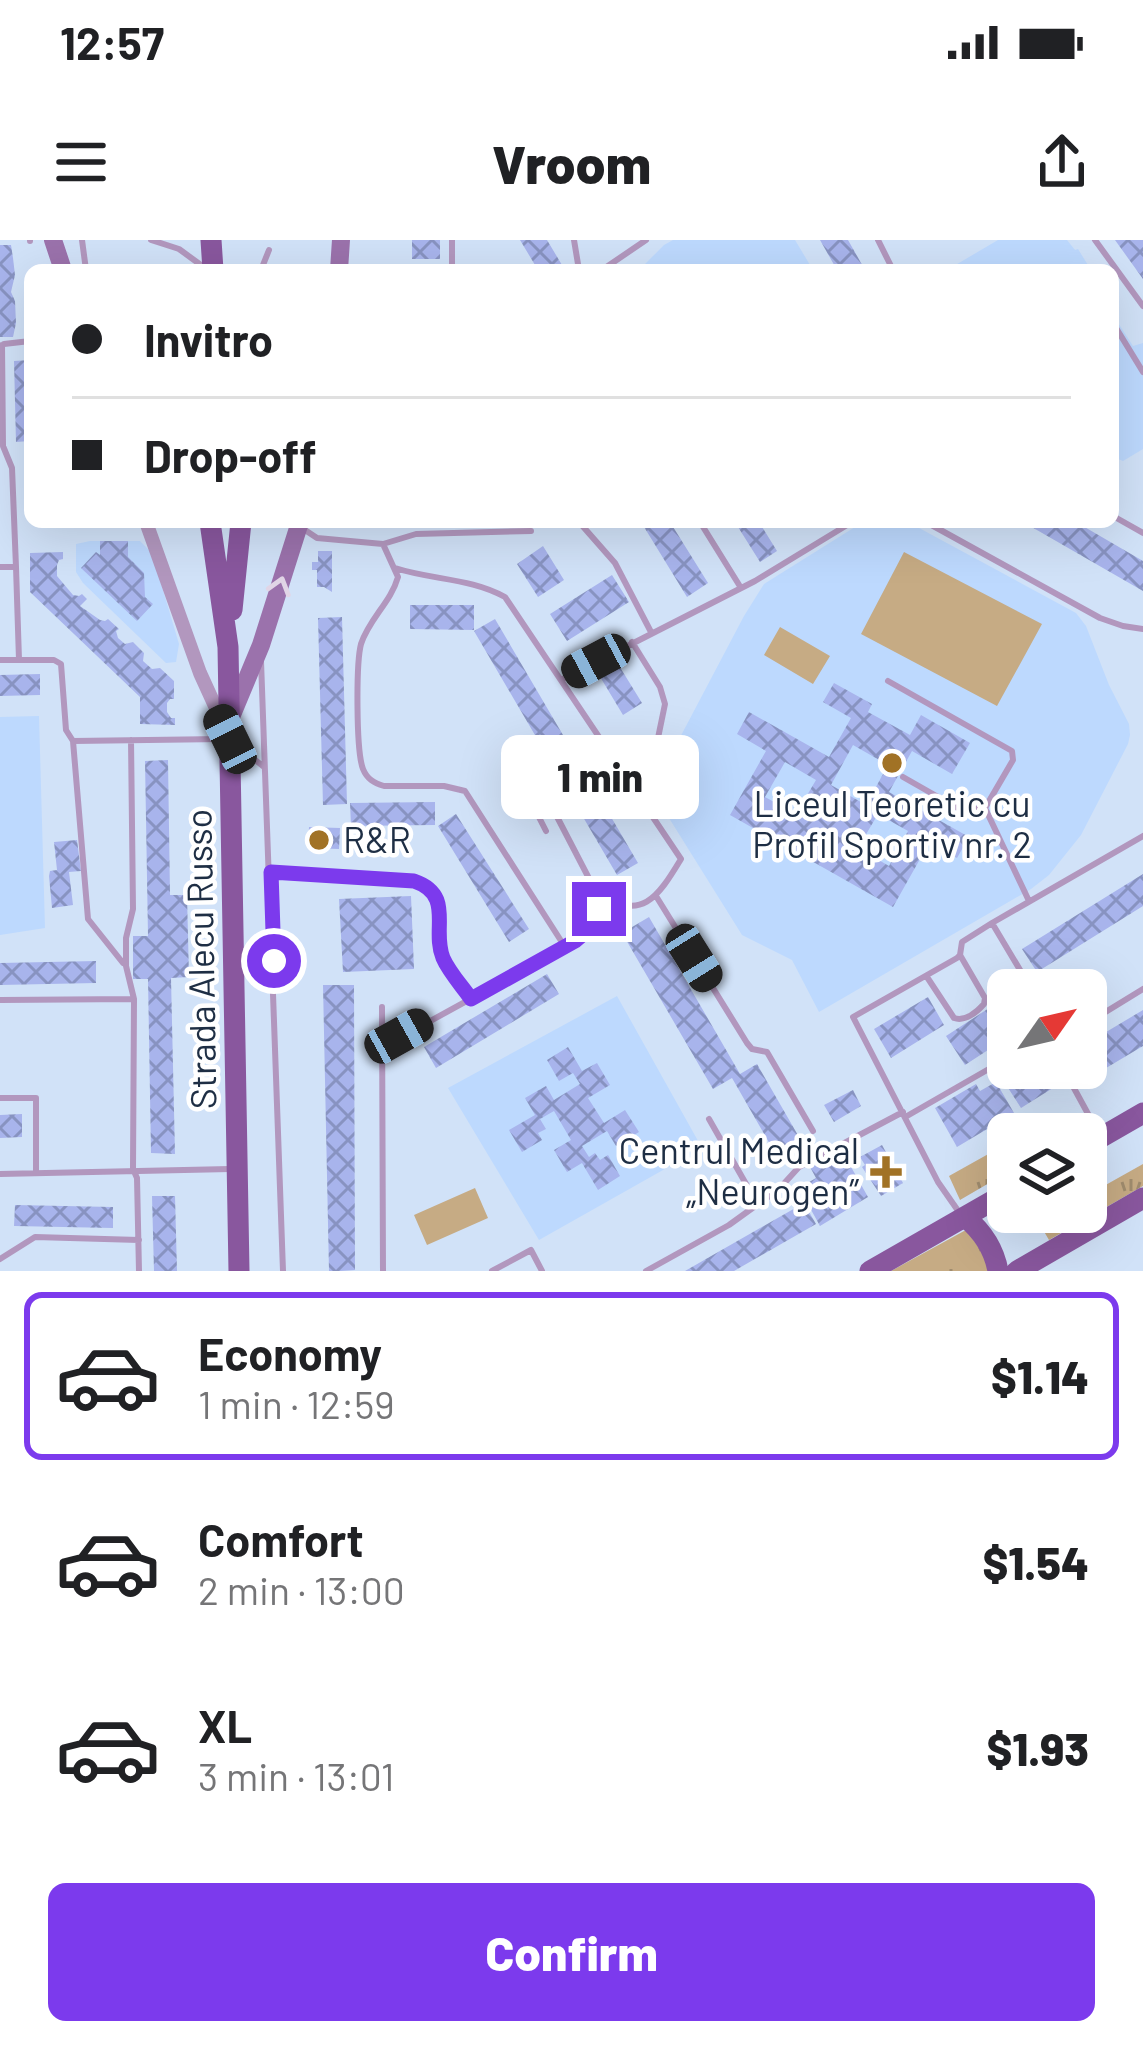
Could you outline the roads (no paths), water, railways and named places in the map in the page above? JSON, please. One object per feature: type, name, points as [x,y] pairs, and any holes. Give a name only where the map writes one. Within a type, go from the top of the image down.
[{"type":"main road","name":"Strada Alecu Russo","points":[[212,528],[228,646],[239,1271]]},
{"type":"main road","name":"Strada Alecu Russo","points":[[228,646],[240,528]]},
{"type":"main road","points":[[230,730],[296,528]]},
{"type":"main road","points":[[1107,1135],[1143,1114]]},
{"type":"main road","points":[[1017,1271],[1143,1198]]},
{"type":"main road","points":[[871,1271],[987,1204]]},
{"type":"main road","points":[[964,1217],[982,1234],[998,1271]]},
{"type":"street","points":[[148,528],[208,694],[230,730]]},
{"type":"lane","points":[[151,240],[179,249],[202,264]]},
{"type":"lane","points":[[611,264],[646,240]]},
{"type":"lane","points":[[263,264],[268,250]]},
{"type":"lane","points":[[1119,273],[1143,306]]},
{"type":"lane","points":[[1119,333],[1143,372]]},
{"type":"lane","points":[[1,345],[3,446],[12,468],[19,660]]},
{"type":"lane","points":[[304,528],[317,538],[383,544],[416,534],[530,530]]},
{"type":"lane","points":[[584,528],[615,563],[651,632]]},
{"type":"lane","points":[[704,528],[741,588]]},
{"type":"lane","points":[[560,680],[763,577],[842,528]]},
{"type":"lane","points":[[937,528],[1100,618],[1143,629]]},
{"type":"lane","points":[[383,544],[395,568],[396,583],[365,633],[358,658],[364,772],[385,786],[444,785],[465,791],[566,947]]},
{"type":"lane","points":[[0,567],[16,567]]},
{"type":"lane","points":[[395,568],[482,584],[506,597],[681,859],[656,896],[632,907],[595,890]]},
{"type":"lane","points":[[632,641],[665,704],[644,801]]},
{"type":"lane","name":"Strada Alecu Russo","points":[[261,645],[283,1271]]},
{"type":"lane","points":[[0,660],[54,659],[61,664],[66,730],[74,741],[88,919],[126,966]]},
{"type":"lane","points":[[889,681],[1012,751],[1013,760],[986,808]]},
{"type":"lane","points":[[74,741],[230,730],[264,767]]},
{"type":"lane","points":[[131,740],[133,909],[126,966],[134,999],[133,1169],[139,1271]]},
{"type":"lane","points":[[382,1047],[566,947],[592,927],[599,909],[595,890],[538,782],[527,774],[521,784],[546,831]]},
{"type":"lane","points":[[903,777],[961,810],[986,808]]},
{"type":"lane","points":[[986,808],[1029,902]]},
{"type":"lane","points":[[927,976],[952,1017],[968,1017],[981,1008],[985,998],[961,955],[962,942],[1143,836]]},
{"type":"lane","points":[[271,872],[423,884],[439,903],[443,958],[471,999]]},
{"type":"lane","points":[[656,896],[747,1043],[755,1050],[765,1050],[813,1131]]},
{"type":"lane","points":[[992,923],[1019,969]]},
{"type":"lane","points":[[961,955],[853,1018],[938,1182],[964,1217]]},
{"type":"lane","points":[[1107,1011],[1143,989]]},
{"type":"lane","points":[[0,1000],[134,999]]},
{"type":"lane","points":[[382,1007],[383,1271]]},
{"type":"lane","points":[[646,1271],[729,1225],[779,1189],[799,1167],[987,1069]]},
{"type":"lane","points":[[0,1098],[36,1098],[36,1172]]},
{"type":"lane","points":[[709,1120],[758,1204]]},
{"type":"lane","points":[[0,1174],[237,1168]]},
{"type":"lane","points":[[0,1259],[35,1237],[139,1240]]},
{"type":"lane","points":[[492,1271],[530,1250],[542,1271]]},
{"type":"place","name":"Liceul Teoretic cu Profil Sportiv nr. 2","points":[[892,763]]},
{"type":"place","name":"R&R","points":[[319,840]]},
{"type":"place","name":"Centrul Medical „Neurogen”","points":[[886,1172]]}]
